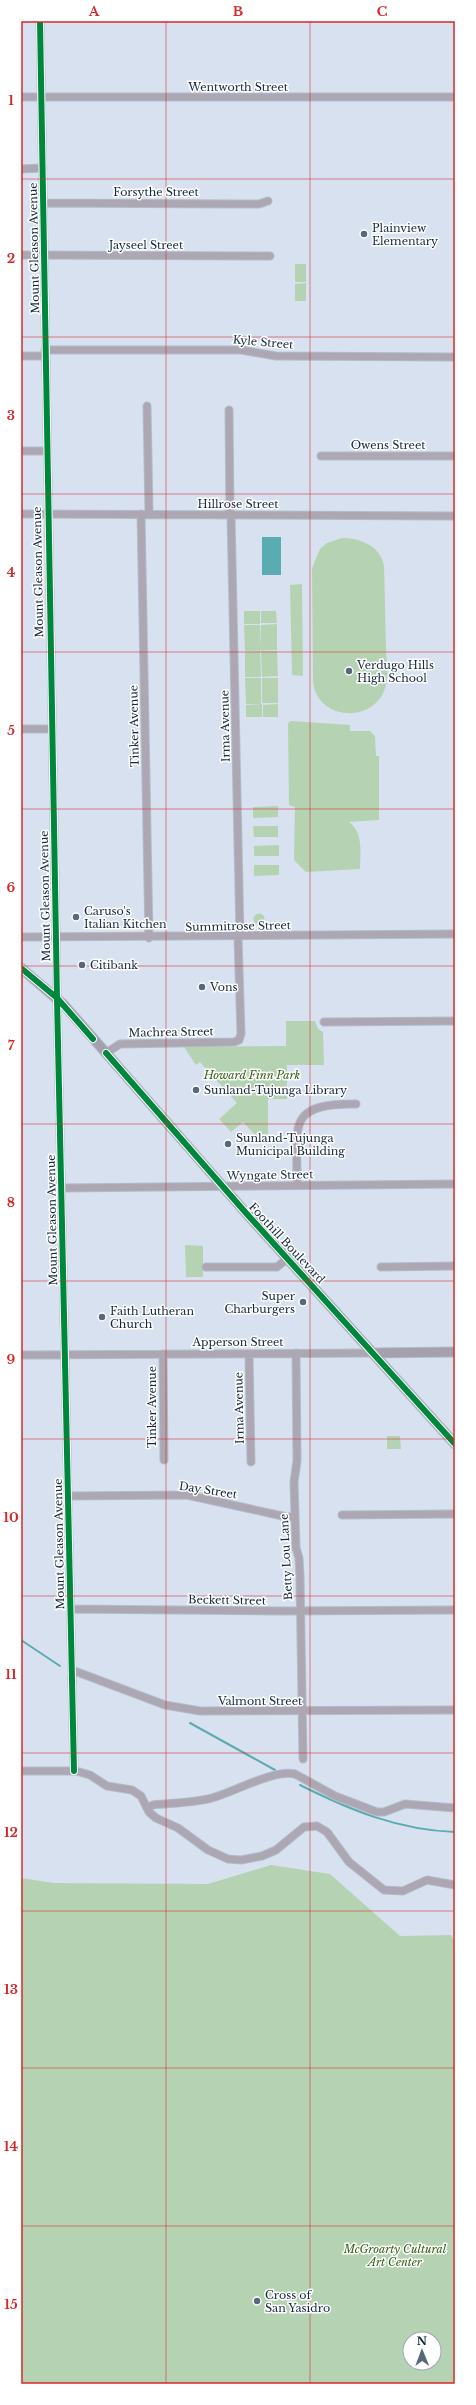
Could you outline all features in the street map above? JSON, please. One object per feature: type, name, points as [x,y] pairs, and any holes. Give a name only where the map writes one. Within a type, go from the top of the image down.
[{"type":"main road","name":"Foothill Boulevard","points":[[21,968],[57,998],[223,1186],[455,1444]]},
{"type":"main road","name":"Apperson Street","points":[[373,1353],[455,1352]]},
{"type":"street","name":"Mount Gleason Avenue","points":[[40,21],[44,168],[47,514],[51,729],[74,1771]]},
{"type":"street","name":"Wentworth Street","points":[[21,97],[455,97]]},
{"type":"street","points":[[21,169],[44,168]]},
{"type":"street","name":"Forsythe Street","points":[[44,203],[259,204],[268,201]]},
{"type":"street","name":"Jayseel Street","points":[[21,255],[270,256]]},
{"type":"street","name":"Kyle Street","points":[[21,356],[45,353],[241,350],[276,356],[455,357]]},
{"type":"street","points":[[147,406],[149,514]]},
{"type":"street","name":"Irma Avenue","points":[[229,410],[241,1034],[239,1040]]},
{"type":"street","points":[[21,451],[47,451]]},
{"type":"street","name":"Owens Street","points":[[321,456],[455,456]]},
{"type":"street","name":"Hillrose Street","points":[[21,514],[455,516]]},
{"type":"street","name":"Tinker Avenue","points":[[141,514],[149,938]]},
{"type":"street","points":[[21,729],[51,729]]},
{"type":"street","name":"Summitrose Street","points":[[22,937],[56,939],[455,934]]},
{"type":"street","points":[[324,1022],[455,1021]]},
{"type":"street","name":"Machrea Street","points":[[106,1053],[120,1044],[234,1042],[239,1040]]},
{"type":"street","points":[[297,1185],[297,1134],[302,1118],[312,1108],[326,1104],[356,1104]]},
{"type":"street","name":"Wyngate Street","points":[[61,1188],[455,1184]]},
{"type":"street","points":[[206,1268],[277,1267],[288,1258]]},
{"type":"street","points":[[381,1267],[455,1266]]},
{"type":"street","name":"Apperson Street","points":[[21,1355],[65,1353],[373,1353]]},
{"type":"street","name":"Betty Lou Lane","points":[[296,1353],[295,1517],[296,1548],[299,1558],[303,1759]]},
{"type":"street","name":"Tinker Avenue","points":[[163,1354],[164,1460]]},
{"type":"street","name":"Irma Avenue","points":[[249,1354],[251,1462]]},
{"type":"street","name":"Day Street","points":[[68,1496],[187,1495],[287,1517],[295,1517]]},
{"type":"street","points":[[342,1515],[455,1514]]},
{"type":"street","name":"Beckett Street","points":[[70,1609],[300,1612],[455,1610]]},
{"type":"street","name":"Valmont Street","points":[[72,1670],[139,1697],[178,1708],[209,1712],[455,1710]]},
{"type":"street","points":[[21,1771],[74,1771],[90,1775],[110,1787],[132,1790],[140,1796],[147,1808],[159,1820],[178,1828],[208,1850],[228,1858],[242,1860],[262,1856],[276,1850],[304,1827],[317,1826],[327,1832],[349,1862],[384,1890],[403,1891],[427,1880],[455,1884]]},
{"type":"street","points":[[147,1808],[153,1805],[212,1798],[275,1776],[288,1773],[295,1774],[335,1796],[377,1812],[384,1812],[405,1804],[455,1808]]},
{"type":"green space","points":[[295,264],[306,264],[306,282],[295,282]]},
{"type":"green space","points":[[306,283],[306,301],[295,301],[295,284]]},
{"type":"green space","points":[[342,538],[349,538],[369,544],[379,553],[382,559],[384,566],[387,671],[386,685],[380,698],[371,707],[360,712],[347,713],[335,711],[325,705],[317,695],[313,682],[312,568],[320,549],[327,543]]},
{"type":"green space","points":[[302,584],[303,676],[292,675],[290,585]]},
{"type":"green space","points":[[244,611],[260,611],[260,624],[244,624]]},
{"type":"green space","points":[[261,611],[276,611],[277,623],[261,623]]},
{"type":"green space","points":[[277,624],[277,650],[245,651],[244,625],[260,625],[261,648],[261,625]]},
{"type":"green space","points":[[260,651],[261,677],[245,677],[245,652]]},
{"type":"green space","points":[[261,651],[277,651],[278,676],[262,677]]},
{"type":"green space","points":[[245,678],[261,678],[261,704],[246,704]]},
{"type":"green space","points":[[262,678],[278,678],[278,703],[262,703]]},
{"type":"green space","points":[[262,704],[262,717],[246,717],[246,705]]},
{"type":"green space","points":[[278,704],[278,717],[263,717],[263,705]]},
{"type":"green space","points":[[291,721],[350,725],[350,731],[370,731],[375,736],[376,756],[379,756],[379,820],[349,822],[354,827],[359,837],[360,869],[306,872],[294,860],[295,807],[289,805],[288,723]]},
{"type":"green space","points":[[278,806],[278,817],[253,818],[253,807]]},
{"type":"green space","points":[[253,826],[278,826],[278,837],[254,837]]},
{"type":"green space","points":[[279,845],[279,856],[254,856],[254,846]]},
{"type":"green space","points":[[254,865],[279,865],[279,875],[254,876]]},
{"type":"green space","points":[[259,913],[263,915],[265,919],[263,923],[259,925],[255,923],[253,919],[255,915]]},
{"type":"green space","name":"Howard Finn Park","points":[[286,1021],[315,1021],[318,1029],[323,1032],[324,1065],[287,1065],[287,1099],[268,1099],[268,1134],[255,1135],[243,1122],[231,1132],[219,1119],[237,1103],[200,1062],[196,1065],[184,1047],[286,1046]]},
{"type":"green space","points":[[185,1245],[203,1246],[203,1277],[186,1277]]},
{"type":"green space","points":[[387,1436],[400,1436],[401,1449],[387,1449]]},
{"type":"green space","name":"McGroarty Cultural Art Center","points":[[271,1865],[330,1874],[400,1936],[451,1935],[455,1942],[455,2384],[21,2384],[21,1878],[54,1883],[208,1884]]},
{"type":"shaded area","points":[[262,537],[281,537],[281,575],[262,575]]},
{"type":"waterway","points":[[21,1640],[60,1666]]},
{"type":"waterway","points":[[190,1723],[275,1770]]},
{"type":"waterway","points":[[300,1785],[337,1803],[394,1823],[455,1832]]},
{"type":"cycle path","points":[[40,21],[57,998],[74,1771]]},
{"type":"cycle path","points":[[21,968],[57,998],[93,1039]]},
{"type":"cycle path","points":[[106,1053],[246,1213],[455,1444]]},
{"type":"place","name":"Plainview Elementary","points":[[364,234]]},
{"type":"place","name":"Verdugo Hills High School","points":[[349,671]]},
{"type":"place","name":"Caruso's Italian Kitchen","points":[[76,917]]},
{"type":"place","name":"Citibank","points":[[82,965]]},
{"type":"place","name":"Vons","points":[[202,987]]},
{"type":"place","name":"Sunland-Tujunga Library","points":[[196,1090]]},
{"type":"place","name":"Sunland-Tujunga Municipal Building","points":[[228,1144]]},
{"type":"place","name":"Super Charburgers","points":[[303,1302]]},
{"type":"place","name":"Faith Lutheran Church","points":[[102,1317]]},
{"type":"place","name":"Cross of San Yasidro","points":[[257,2301]]}]
